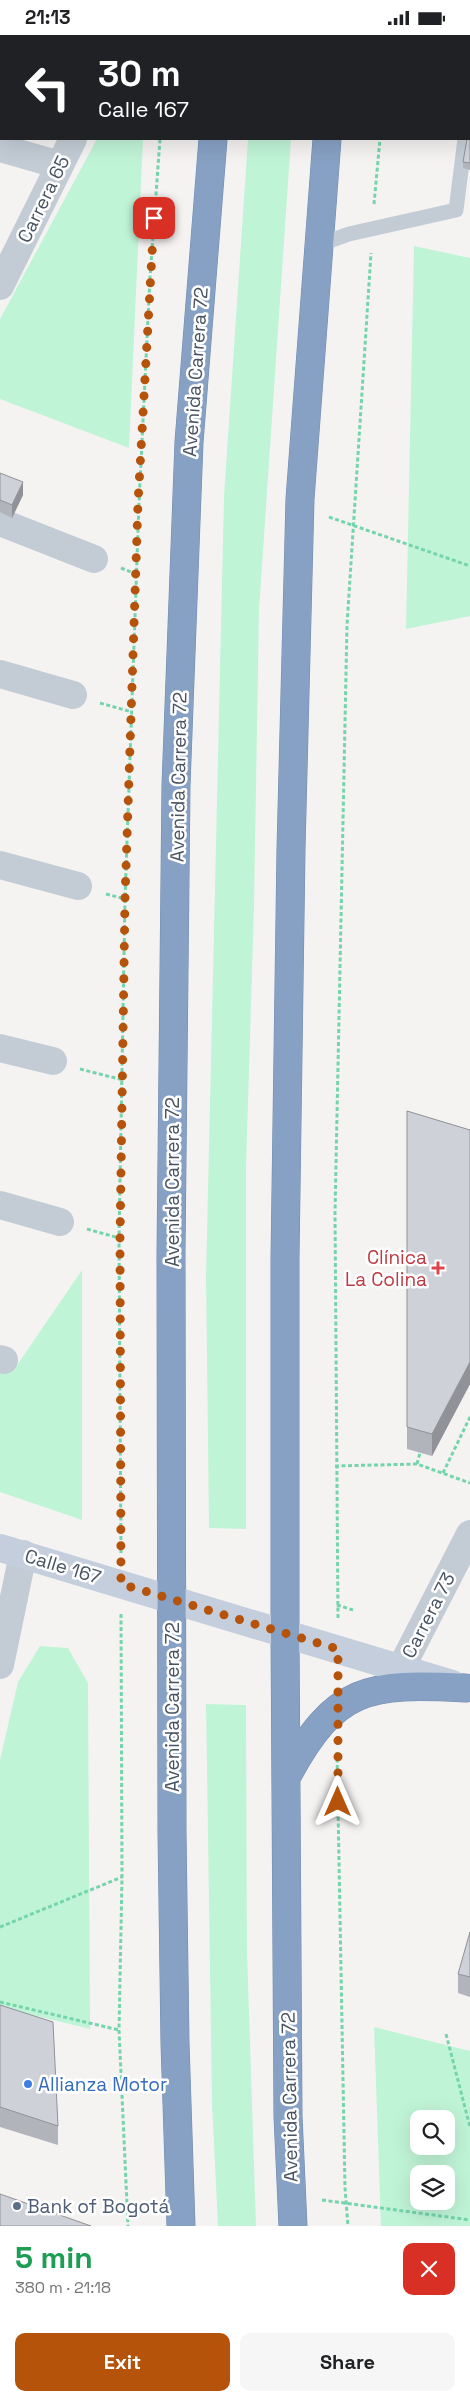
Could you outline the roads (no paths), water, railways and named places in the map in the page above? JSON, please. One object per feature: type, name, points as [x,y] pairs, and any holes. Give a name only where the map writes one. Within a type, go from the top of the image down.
[{"type":"highway","name":"Avenida Carrera 72","points":[[181,2226],[175,2043],[172,1599],[171,1253],[176,785],[189,442],[213,140]]},
{"type":"highway","name":"Avenida Carrera 72","points":[[293,2226],[288,2116],[285,1633],[285,1228],[291,849],[300,507],[327,140]]},
{"type":"highway","points":[[286,1779],[304,1745],[317,1727],[337,1707],[358,1696],[384,1687],[417,1685],[467,1688]]},
{"type":"street","name":"Carrera 65","points":[[0,286],[72,140]]},
{"type":"street","points":[[0,148],[60,165]]},
{"type":"street","points":[[0,522],[94,559]]},
{"type":"street","points":[[0,674],[73,695]]},
{"type":"street","points":[[0,865],[78,886]]},
{"type":"street","points":[[0,1049],[53,1061]]},
{"type":"street","points":[[0,1205],[60,1222]]},
{"type":"street","name":"Carrera 73","points":[[401,1668],[470,1534]]},
{"type":"street","points":[[0,1665],[11,1551]]},
{"type":"street","name":"Calle 167","points":[[11,1551],[467,1688]]},
{"type":"lane","points":[[318,245],[335,238],[456,209],[465,140]]},
{"type":"place","name":"Clínica La Colina","points":[[438,1268]]},
{"type":"place","name":"Allianza Motor","points":[[28,2084]]},
{"type":"place","name":"Bank of Bogotá","points":[[17,2206]]}]
